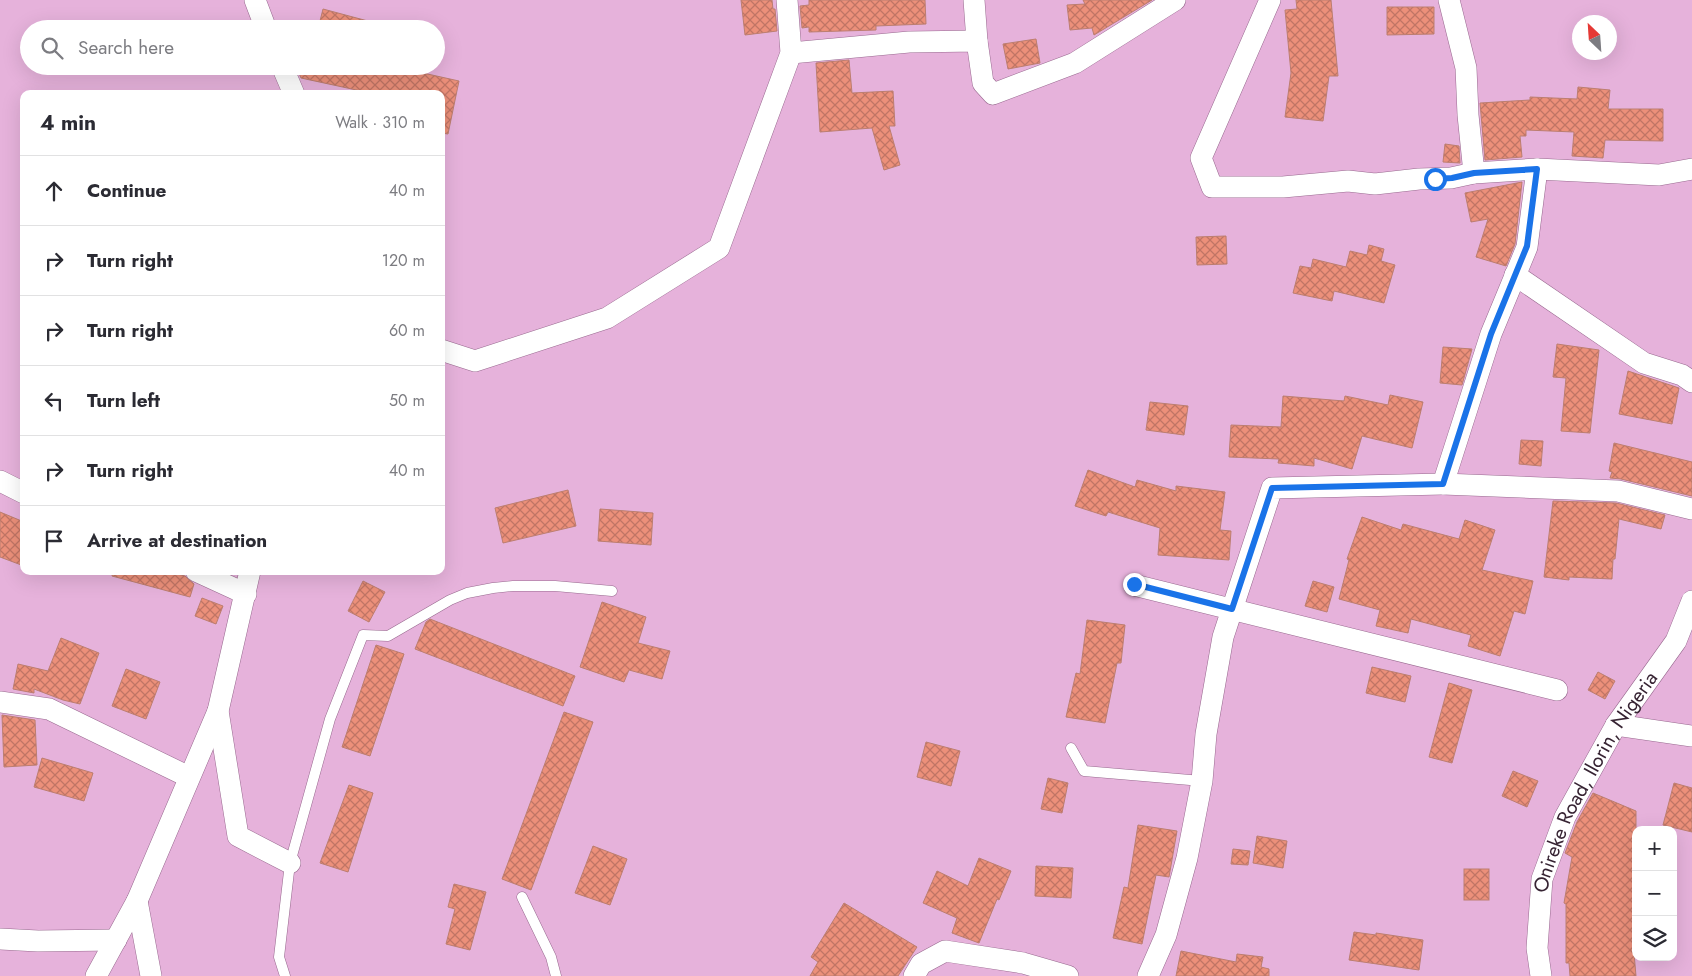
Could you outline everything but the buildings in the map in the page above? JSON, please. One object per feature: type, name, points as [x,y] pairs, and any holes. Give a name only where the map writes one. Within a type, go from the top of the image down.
[{"type":"street","points":[[255,0],[263,20]]},
{"type":"street","points":[[445,351],[475,361],[607,318],[719,248],[791,53],[787,0]]},
{"type":"street","points":[[974,0],[983,83],[993,94],[1075,62],[1175,0]]},
{"type":"street","points":[[1270,0],[1201,158],[1212,187],[1284,187],[1348,181],[1375,184],[1419,179],[1452,178],[1474,173],[1537,169],[1659,175],[1692,169]]},
{"type":"street","points":[[1448,0],[1466,68],[1468,115],[1474,173]]},
{"type":"street","points":[[791,53],[909,42],[977,41]]},
{"type":"street","points":[[286,75],[292,90]]},
{"type":"street","points":[[1443,484],[1491,334],[1527,246],[1537,169]]},
{"type":"street","points":[[1516,275],[1644,363],[1682,375],[1692,382]]},
{"type":"street","points":[[0,482],[20,491]]},
{"type":"street","points":[[1148,976],[1166,935],[1187,858],[1202,781],[1206,734],[1223,637],[1272,488],[1443,484],[1618,491],[1692,509]]},
{"type":"street","points":[[205,575],[246,594]]},
{"type":"street","points":[[96,976],[136,900],[218,711],[249,575]]},
{"type":"street","points":[[1134,584],[1556,690]]},
{"type":"street","name":"Onireke Road, Ilorin, Nigeria","points":[[1541,976],[1537,948],[1542,879],[1565,817],[1616,725],[1676,641],[1692,601]]},
{"type":"street","points":[[0,702],[49,709],[190,777]]},
{"type":"street","points":[[218,711],[238,836],[290,863]]},
{"type":"street","points":[[1616,725],[1692,736]]},
{"type":"street","points":[[136,900],[151,976]]},
{"type":"street","points":[[0,939],[38,941],[116,940]]},
{"type":"street","points":[[914,976],[920,964],[945,951],[1023,964],[1068,976]]},
{"type":"lane","points":[[284,976],[279,957],[290,863],[330,719],[363,635],[388,636],[450,600],[467,593],[493,588],[555,586],[612,591]]},
{"type":"lane","points":[[1071,748],[1084,771],[1202,781]]},
{"type":"lane","points":[[522,897],[551,957],[556,976]]},
{"type":"route","points":[[1134,584],[1232,609],[1272,488],[1443,484],[1491,334],[1527,246],[1537,169],[1474,173],[1452,178],[1435,179]]}]
